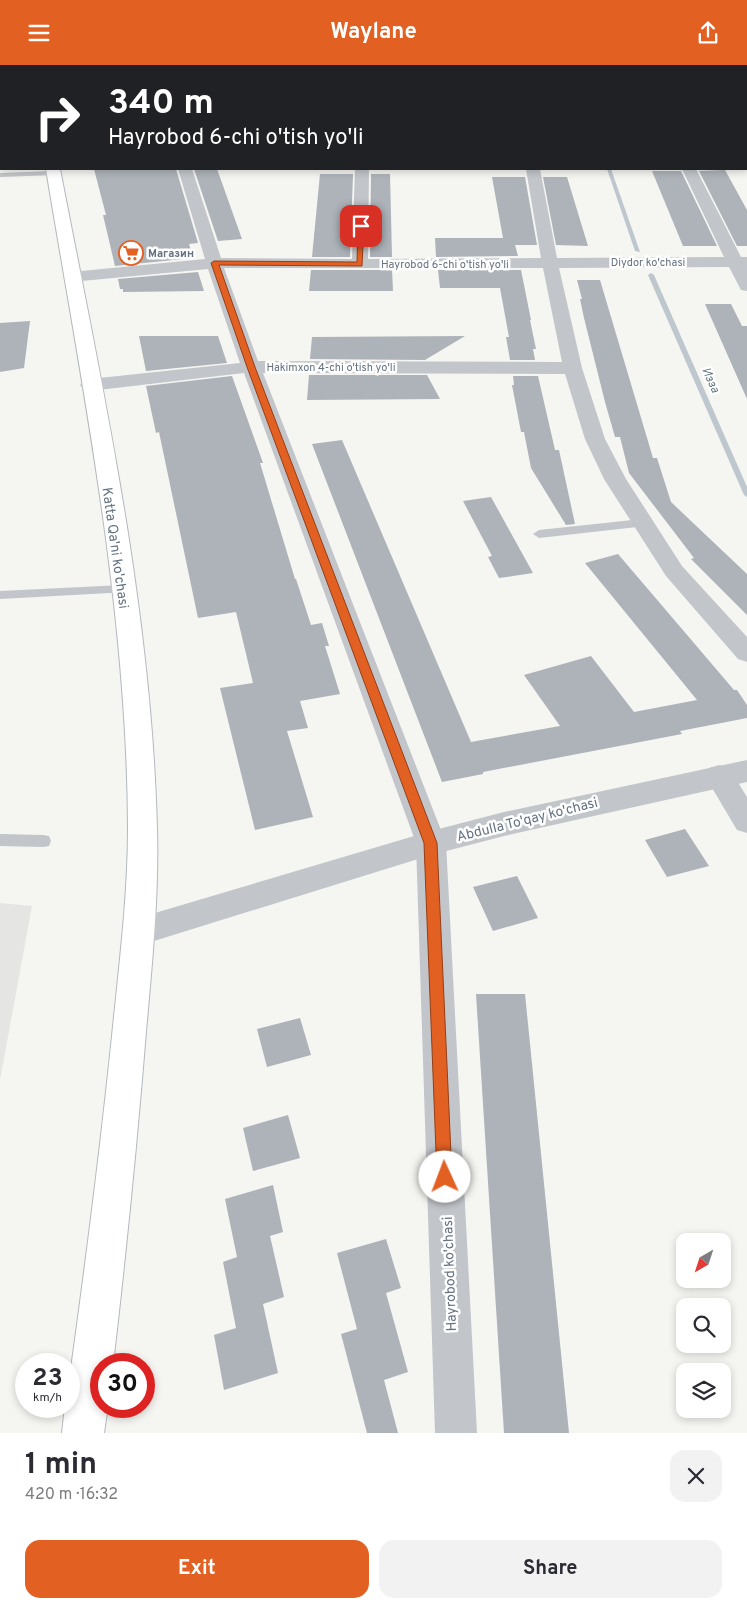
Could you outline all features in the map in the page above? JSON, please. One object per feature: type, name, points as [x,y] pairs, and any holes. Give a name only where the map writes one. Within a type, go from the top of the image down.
[{"type":"main road","name":"Katta Qa'ni ko'chasi","points":[[53,171],[119,552],[136,712],[143,805],[138,932],[122,1115],[83,1433]]},
{"type":"street","name":"Hayrobod ko'chasi","points":[[185,170],[214,263],[251,367],[431,843],[456,1433]]},
{"type":"street","points":[[360,264],[362,170]]},
{"type":"street","points":[[533,170],[550,263],[573,368],[595,439],[615,479],[674,571],[747,653]]},
{"type":"street","points":[[690,170],[741,262],[747,286]]},
{"type":"street","name":"Diydor ko'chasi","points":[[550,263],[741,262]]},
{"type":"street","name":"Hayrobod 6-chi o'tish yo'li","points":[[71,277],[214,263],[550,263]]},
{"type":"street","name":"Hakimxon 4-chi o'tish yo'li","points":[[90,385],[251,367],[573,368]]},
{"type":"street","points":[[733,773],[747,822]]},
{"type":"street","name":"Abdulla To'qay ko'chasi","points":[[138,932],[431,843],[578,806],[733,773]]},
{"type":"lane","points":[[0,175],[53,171]]},
{"type":"lane","points":[[539,534],[642,523]]},
{"type":"lane","points":[[0,595],[123,589]]},
{"type":"lane","points":[[0,840],[42,841]]},
{"type":"shaded area","points":[[0,903],[32,906],[0,1080]]},
{"type":"building","points":[[94,170],[176,170],[198,243],[189,244],[193,258],[115,266],[103,215],[106,215]]},
{"type":"building","points":[[194,170],[217,170],[242,239],[218,241]]},
{"type":"building","points":[[725,170],[747,210],[747,246],[737,246],[699,171]]},
{"type":"building","points":[[652,171],[681,171],[717,246],[683,246]]},
{"type":"building","points":[[320,174],[353,174],[350,257],[312,257]]},
{"type":"building","points":[[371,174],[390,174],[392,257],[370,257]]},
{"type":"building","points":[[492,177],[525,177],[537,245],[515,245],[518,256],[436,257],[435,238],[503,238]]},
{"type":"building","points":[[543,177],[567,177],[588,246],[556,245]]},
{"type":"building","points":[[311,270],[392,270],[393,291],[309,291]]},
{"type":"building","points":[[438,270],[521,270],[536,349],[533,349],[535,360],[510,360],[506,337],[509,337],[500,288],[440,288]]},
{"type":"building","points":[[198,272],[204,291],[123,292],[123,289],[120,289],[118,279]]},
{"type":"building","points":[[577,280],[600,280],[653,458],[657,458],[671,502],[747,574],[747,615],[691,559],[694,558],[629,473],[620,437],[615,437],[605,402],[584,318]]},
{"type":"building","points":[[705,304],[731,304],[742,326],[747,326],[747,399]]},
{"type":"building","points":[[30,321],[24,368],[0,372],[0,323]]},
{"type":"building","points":[[139,336],[218,336],[227,363],[146,371]]},
{"type":"building","points":[[465,336],[425,360],[310,359],[312,337]]},
{"type":"building","points":[[309,375],[427,375],[440,399],[307,400]]},
{"type":"building","points":[[232,376],[263,463],[260,463],[311,625],[322,623],[329,646],[325,646],[340,694],[300,701],[308,728],[287,731],[313,817],[255,830],[220,688],[253,683],[236,612],[198,618],[159,432],[156,433],[146,386]]},
{"type":"building","points":[[513,376],[538,376],[555,450],[559,450],[575,524],[566,525],[531,468],[524,432],[521,432],[512,385],[514,385]]},
{"type":"building","points":[[342,440],[471,742],[560,726],[524,675],[591,656],[634,712],[697,700],[585,563],[618,554],[734,690],[737,690],[747,705],[747,718],[680,731],[682,734],[483,772],[483,774],[442,782],[312,444]]},
{"type":"building","points":[[491,497],[533,573],[499,578],[488,557],[492,556],[463,501]]},
{"type":"building","points":[[685,829],[709,866],[667,877],[645,840]]},
{"type":"building","points":[[517,876],[538,918],[493,931],[473,887]]},
{"type":"building","points":[[476,994],[525,994],[569,1433],[504,1433]]},
{"type":"building","points":[[300,1018],[311,1055],[267,1067],[257,1029]]},
{"type":"building","points":[[288,1115],[300,1158],[253,1171],[243,1128]]},
{"type":"building","points":[[273,1185],[283,1232],[270,1236],[284,1297],[263,1304],[278,1373],[224,1390],[214,1335],[236,1328],[223,1262],[237,1257],[225,1199]]},
{"type":"building","points":[[386,1239],[401,1288],[386,1293],[408,1372],[384,1380],[398,1433],[367,1433],[341,1334],[357,1329],[337,1253]]},
{"type":"waterway","name":"Изза","points":[[609,170],[638,251]]},
{"type":"waterway","name":"Изза","points":[[651,275],[747,495]]},
{"type":"place","name":"Магазин","points":[[131,253]]},
{"type":"route","points":[[361,226],[360,264],[214,263],[251,367],[431,843],[445,1177]]}]
